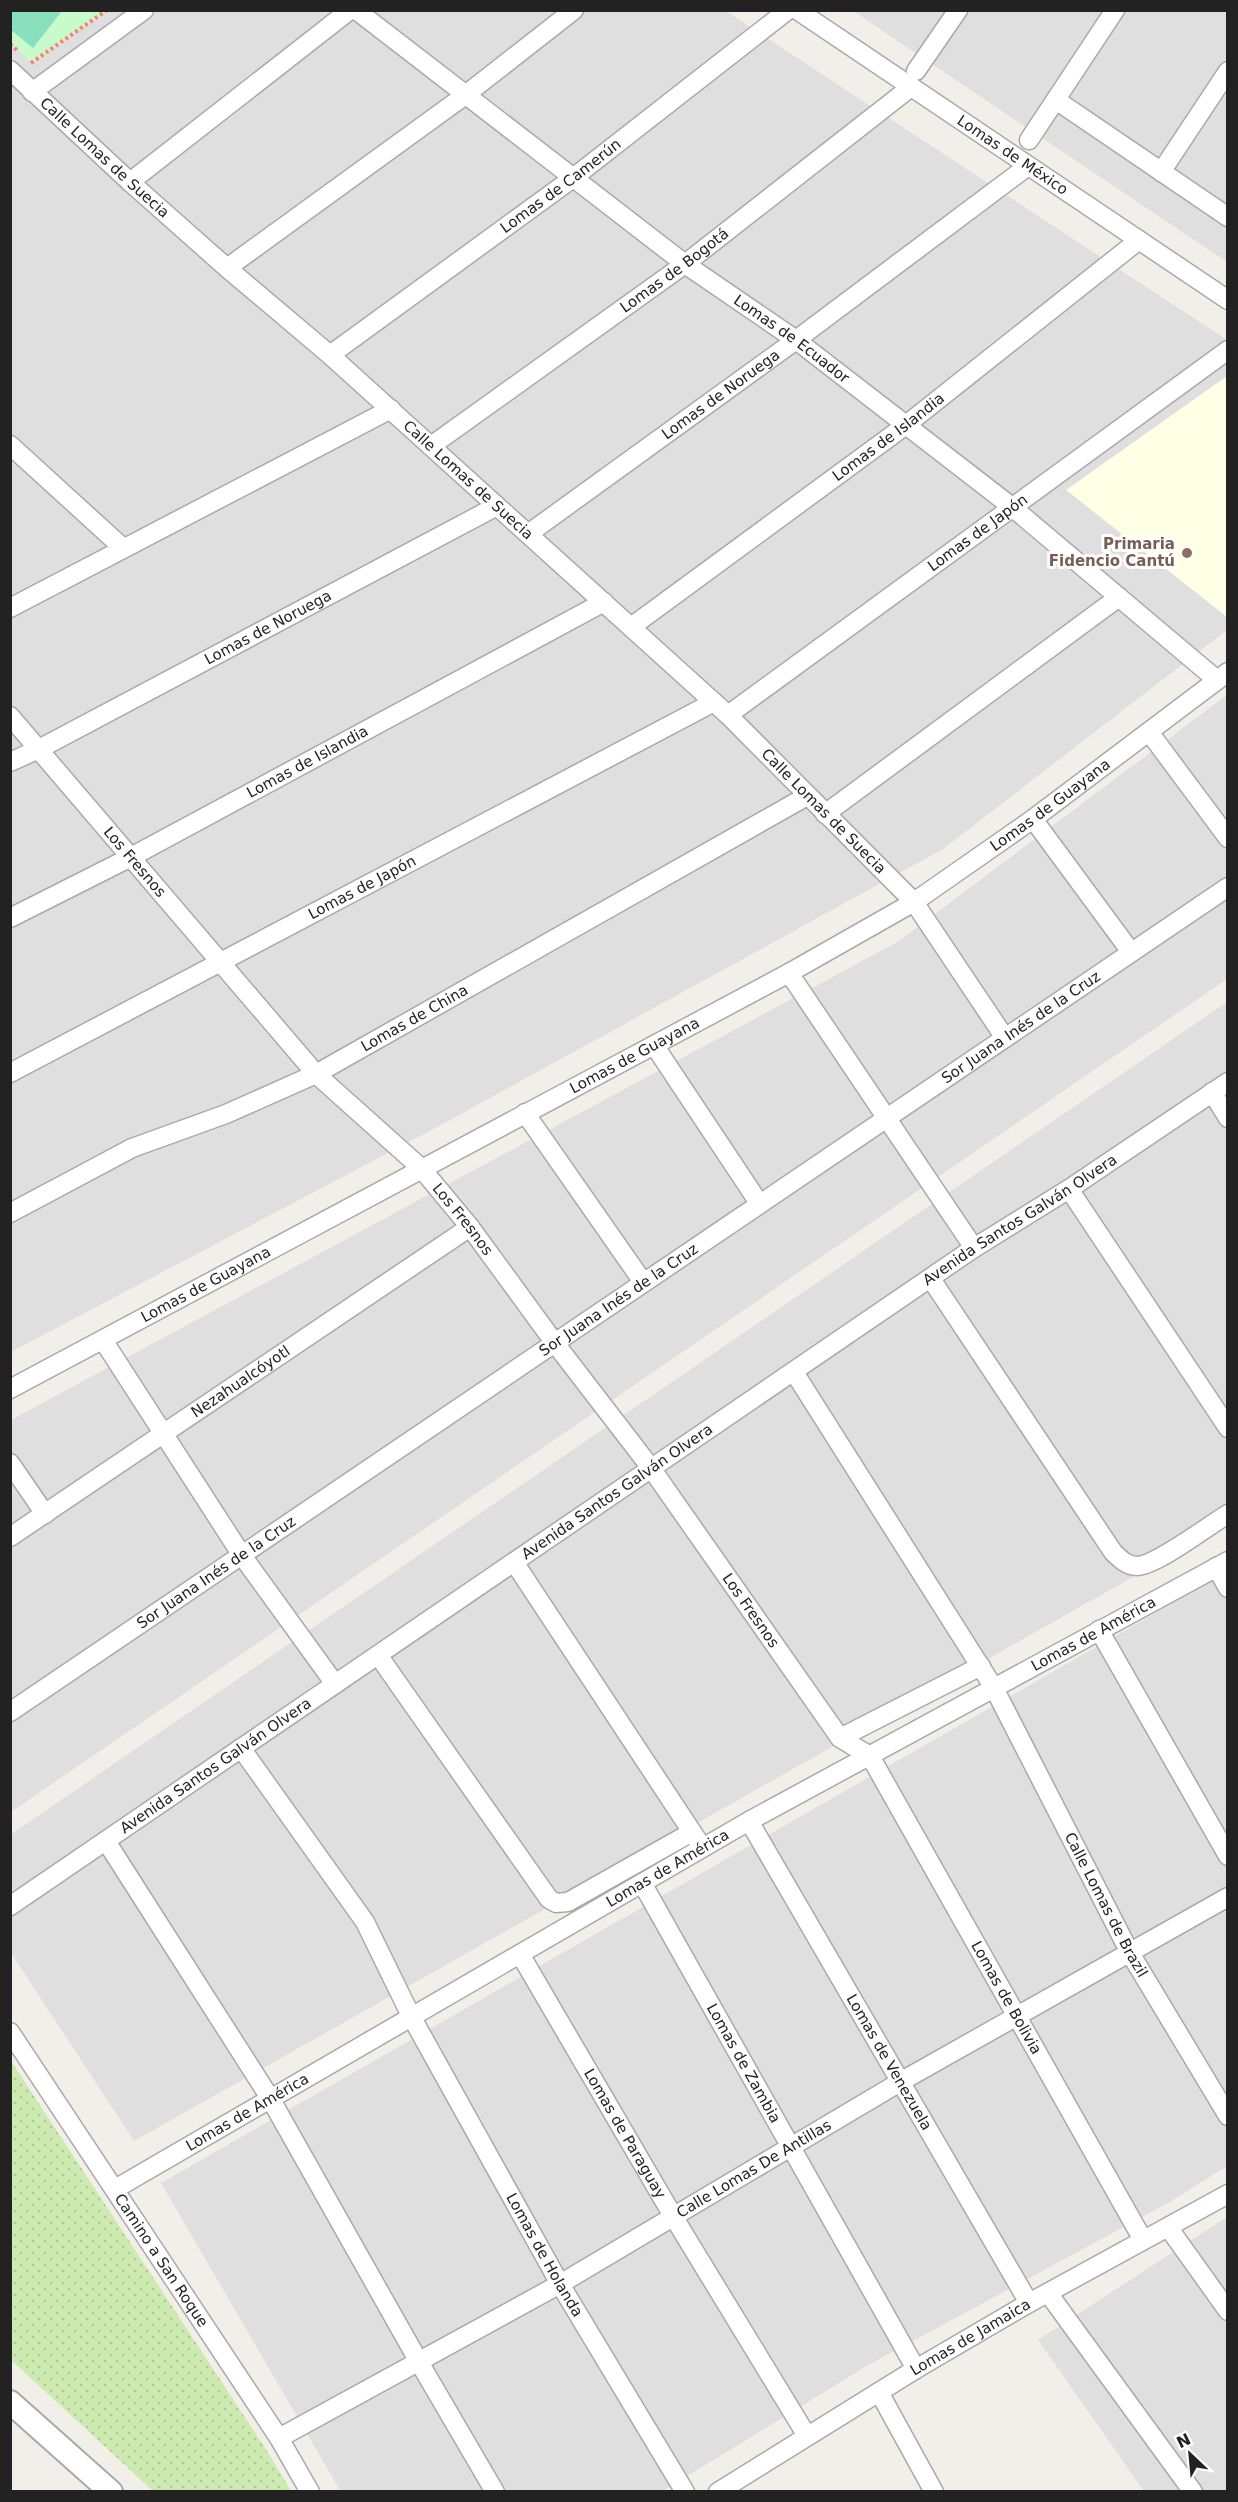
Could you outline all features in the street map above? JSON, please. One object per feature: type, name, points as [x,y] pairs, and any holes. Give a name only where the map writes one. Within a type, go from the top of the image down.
[{"type":"street","points":[[32,92],[144,10]]},
{"type":"street","points":[[130,182],[350,10]]},
{"type":"street","name":"Lomas de Ecuador","points":[[356,10],[464,96],[685,264],[796,340],[1012,507],[1119,597],[1222,676]]},
{"type":"street","points":[[227,268],[464,96],[574,10]]},
{"type":"street","name":"Lomas de Camerún","points":[[330,354],[573,178],[788,10]]},
{"type":"street","name":"Lomas de México","points":[[797,10],[913,79],[1028,166],[1227,300]]},
{"type":"street","name":"Lomas de Bogotá","points":[[431,446],[685,264],[913,79],[958,10]]},
{"type":"street","points":[[1029,140],[1115,10]]},
{"type":"street","name":"Calle Lomas de Suecia","points":[[10,70],[130,182],[227,268],[330,354],[728,715],[914,902],[1005,1038]]},
{"type":"street","points":[[1161,172],[1227,71]]},
{"type":"street","points":[[1056,100],[1227,217]]},
{"type":"street","name":"Lomas de Noruega","points":[[528,534],[796,340],[1028,166]]},
{"type":"street","name":"Lomas de Islandia","points":[[631,627],[906,425],[1139,240]]},
{"type":"street","name":"Lomas de Japón","points":[[728,715],[1227,350]]},
{"type":"street","points":[[10,608],[391,409]]},
{"type":"street","points":[[10,445],[123,548]]},
{"type":"street","name":"Lomas de Noruega","points":[[10,762],[39,749],[497,506]]},
{"type":"street","points":[[825,814],[1119,597]]},
{"type":"street","name":"Lomas de Islandia","points":[[10,918],[130,857],[604,602]]},
{"type":"street","name":"Lomas de Guayana","points":[[10,1389],[789,973],[914,902],[1033,819],[1222,676]]},
{"type":"street","name":"Lomas de Japón","points":[[10,1073],[714,702]]},
{"type":"street","name":"Los Fresnos","points":[[10,716],[316,1074],[421,1168],[470,1227],[554,1342],[651,1468],[840,1738],[870,1756]]},
{"type":"street","points":[[1149,732],[1227,838]]},
{"type":"street","name":"Lomas de China","points":[[10,1213],[132,1148],[226,1114],[316,1074],[807,796]]},
{"type":"street","points":[[1033,819],[1131,952]]},
{"type":"street","name":"Sor Juana Inés de la Cruz","points":[[10,1712],[243,1557],[554,1342],[1227,887]]},
{"type":"street","points":[[789,973],[974,1248]]},
{"type":"street","points":[[654,1045],[759,1203]]},
{"type":"street","name":"Avenida Santos Galván Olvera","points":[[10,1906],[974,1248],[1069,1189],[1227,1082]]},
{"type":"street","points":[[1212,1092],[1227,1118]]},
{"type":"street","points":[[525,1113],[643,1282]]},
{"type":"street","points":[[1069,1189],[1227,1428]]},
{"type":"street","name":"Nezahualcóyotl","points":[[10,1537],[470,1227]]},
{"type":"street","points":[[931,1278],[1113,1552],[1126,1564],[1136,1566],[1155,1560],[1227,1514]]},
{"type":"street","points":[[103,1340],[243,1557],[335,1684]]},
{"type":"street","name":"Calle Lomas de Brazil","points":[[794,1371],[994,1688],[1130,1953],[1227,2116]]},
{"type":"street","points":[[10,1463],[45,1514]]},
{"type":"street","points":[[514,1562],[703,1849]]},
{"type":"street","points":[[1222,1564],[1227,1588]]},
{"type":"street","name":"Lomas de América","points":[[115,2188],[749,1821],[1222,1564]]},
{"type":"street","points":[[1099,1630],[1227,1856]]},
{"type":"street","points":[[378,1655],[549,1899],[556,1903],[568,1902],[692,1832]]},
{"type":"street","points":[[840,1738],[981,1666]]},
{"type":"street","name":"Lomas de Holanda","points":[[241,1748],[365,1922],[411,2016],[560,2284],[685,2492]]},
{"type":"street","name":"Lomas de Bolivia","points":[[870,1756],[1143,2240]]},
{"type":"street","name":"Lomas de Venezuela","points":[[749,1821],[1029,2303]]},
{"type":"street","points":[[106,1840],[270,2097],[495,2492]]},
{"type":"street","name":"Lomas de Zambia","points":[[642,1883],[916,2369]]},
{"type":"street","name":"Calle Lomas De Antillas","points":[[279,2438],[560,2284],[900,2082],[1227,1897]]},
{"type":"street","name":"Lomas de Paraguay","points":[[520,1954],[673,2216],[807,2436]]},
{"type":"street","name":"Camino a San Roque","points":[[10,2032],[279,2438],[310,2492]]},
{"type":"street","name":"Lomas de Jamaica","points":[[718,2492],[916,2369],[1029,2303],[1227,2194]]},
{"type":"street","points":[[1168,2227],[1227,2311]]},
{"type":"street","points":[[1048,2293],[1193,2492]]},
{"type":"street","points":[[879,2392],[934,2492]]},
{"type":"street","points":[[10,2402],[111,2492]]},
{"type":"path","points":[[10,44],[32,63],[107,10]]},
{"type":"shaded area","points":[[11,11],[726,11],[1227,340],[1227,630],[943,849],[439,1126],[11,1352]]},
{"type":"shaded area","points":[[853,11],[1227,11],[1227,262]]},
{"type":"shaded area","name":"Primaria Fidencio Cantú","points":[[1227,376],[1227,617],[1066,490]]},
{"type":"shaded area","points":[[1227,695],[1227,979],[11,1812],[11,1420],[899,941]]},
{"type":"shaded area","points":[[1227,1002],[1227,1524],[134,2141],[11,1953],[10,1835]]},
{"type":"shaded area","points":[[1227,1572],[1227,2166],[1168,2203],[865,2367],[663,2491],[341,2492],[161,2183]]},
{"type":"shaded area","points":[[1227,2217],[1227,2491],[1144,2491],[1038,2340]]},
{"type":"green space","points":[[10,11],[107,11],[32,63],[11,44]]},
{"type":"green space","points":[[10,11],[62,11],[33,48],[11,30]]},
{"type":"green space","points":[[11,2061],[291,2491],[153,2491],[11,2360]]},
{"type":"place","name":"Primaria Fidencio Cantú","points":[[1187,553]]}]
